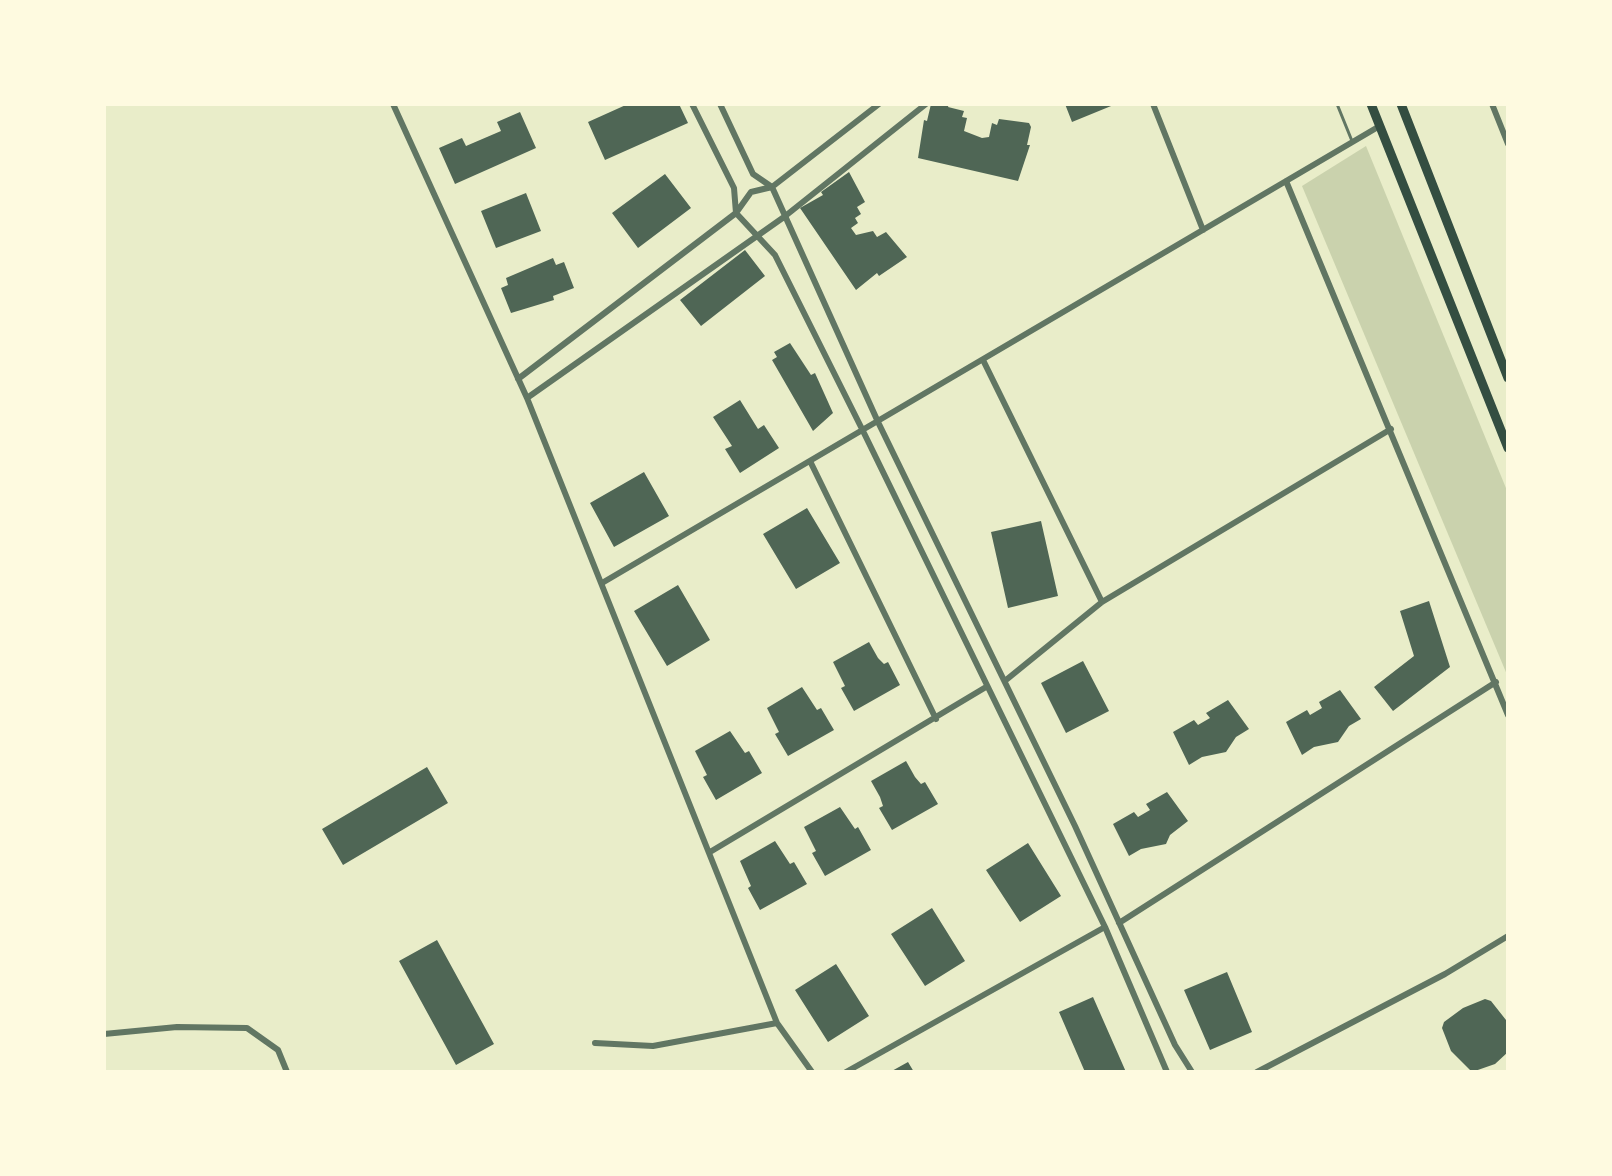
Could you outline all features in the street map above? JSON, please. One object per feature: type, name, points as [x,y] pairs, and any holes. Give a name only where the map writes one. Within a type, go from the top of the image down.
[{"type":"main road","points":[[1371,104],[1508,448]]},
{"type":"main road","points":[[1401,104],[1508,378]]},
{"type":"street","points":[[393,104],[527,398],[777,1023],[812,1072]]},
{"type":"street","points":[[692,104],[734,188],[736,213],[775,255],[863,431],[1105,927],[1167,1072]]},
{"type":"street","points":[[720,104],[753,174],[772,187],[878,422],[1006,680],[1175,1045],[1192,1072]]},
{"type":"street","points":[[518,379],[736,213],[751,192],[772,187],[879,104]]},
{"type":"street","points":[[527,398],[757,233],[784,217],[926,104]]},
{"type":"street","points":[[1153,104],[1203,230]]},
{"type":"street","points":[[1492,104],[1508,144]]},
{"type":"street","points":[[602,583],[1378,127]]},
{"type":"street","points":[[1286,181],[1508,715]]},
{"type":"street","points":[[983,360],[1102,602]]},
{"type":"street","points":[[1006,680],[1102,602],[1391,429]]},
{"type":"street","points":[[810,461],[936,719]]},
{"type":"street","points":[[1119,923],[1496,682]]},
{"type":"street","points":[[710,852],[986,687]]},
{"type":"street","points":[[846,1072],[1105,927]]},
{"type":"street","points":[[1257,1072],[1445,974],[1508,936]]},
{"type":"street","points":[[595,1043],[653,1046],[777,1023]]},
{"type":"street","points":[[104,1034],[177,1027],[247,1028],[278,1050],[287,1072]]},
{"type":"lane","points":[[1337,104],[1353,142]]},
{"type":"green space","points":[[1366,146],[1508,493],[1508,677],[1302,186]]},
{"type":"building","points":[[628,104],[679,104],[688,123],[605,160],[588,122]]},
{"type":"building","points":[[931,104],[949,104],[948,107],[964,111],[962,117],[967,118],[964,131],[982,138],[989,137],[992,123],[997,125],[999,119],[1029,123],[1027,145],[1030,145],[1018,181],[918,158],[924,120],[927,121]]},
{"type":"building","points":[[1065,104],[1116,104],[1072,122]]},
{"type":"building","points":[[520,112],[536,148],[455,184],[439,148],[462,138],[466,146],[501,131],[497,122]]},
{"type":"building","points":[[849,172],[865,202],[857,207],[861,214],[855,218],[858,223],[851,228],[856,235],[873,231],[877,237],[886,232],[907,257],[879,276],[877,273],[856,290],[800,208],[823,195],[821,192]]},
{"type":"building","points":[[665,174],[691,208],[638,248],[612,213]]},
{"type":"building","points":[[526,193],[541,231],[496,248],[481,211]]},
{"type":"building","points":[[745,250],[765,276],[701,326],[680,300]]},
{"type":"building","points":[[553,258],[556,265],[564,262],[574,288],[553,296],[554,300],[511,313],[501,288],[508,285],[506,278]]},
{"type":"building","points":[[790,343],[811,375],[815,373],[833,413],[813,431],[772,360],[777,357],[774,352]]},
{"type":"building","points":[[740,400],[758,429],[764,425],[779,448],[740,473],[725,449],[732,446],[713,417]]},
{"type":"building","points":[[644,472],[669,516],[614,547],[590,503]]},
{"type":"building","points":[[807,508],[840,563],[796,589],[763,534]]},
{"type":"building","points":[[1041,521],[1058,596],[1008,608],[991,532]]},
{"type":"building","points":[[678,585],[710,640],[667,666],[634,611]]},
{"type":"building","points":[[1429,601],[1450,667],[1393,711],[1374,687],[1414,656],[1400,611]]},
{"type":"building","points":[[869,642],[878,658],[884,664],[888,662],[900,685],[854,711],[841,688],[845,686],[833,662]]},
{"type":"building","points":[[1083,661],[1109,711],[1066,733],[1041,683]]},
{"type":"building","points":[[802,687],[817,710],[821,708],[834,730],[788,756],[775,734],[779,732],[767,708]]},
{"type":"building","points":[[1340,690],[1361,719],[1349,726],[1338,742],[1314,747],[1302,755],[1286,722],[1307,710],[1310,715],[1322,708],[1319,702]]},
{"type":"building","points":[[1228,700],[1249,729],[1236,737],[1226,752],[1202,757],[1189,765],[1173,732],[1194,720],[1198,725],[1210,718],[1206,713]]},
{"type":"building","points":[[730,731],[745,753],[749,751],[762,773],[716,800],[703,777],[707,775],[695,751]]},
{"type":"building","points":[[906,761],[921,784],[925,782],[938,804],[892,830],[879,808],[883,806],[871,781]]},
{"type":"building","points":[[427,767],[448,803],[343,865],[322,829]]},
{"type":"building","points":[[1167,792],[1188,821],[1170,835],[1166,844],[1141,849],[1129,856],[1113,824],[1134,812],[1138,817],[1150,810],[1146,804]]},
{"type":"building","points":[[840,807],[855,829],[858,827],[871,850],[825,876],[812,853],[816,851],[804,827]]},
{"type":"building","points":[[775,841],[790,864],[794,862],[807,884],[760,910],[748,888],[751,886],[740,861]]},
{"type":"building","points":[[1028,843],[1061,896],[1020,922],[986,870]]},
{"type":"building","points":[[932,908],[965,961],[925,986],[891,934]]},
{"type":"building","points":[[437,940],[494,1044],[456,1065],[399,961]]},
{"type":"building","points":[[836,964],[869,1016],[828,1042],[795,990]]},
{"type":"building","points":[[1227,972],[1252,1032],[1210,1050],[1184,990]]},
{"type":"building","points":[[1093,997],[1126,1072],[1085,1072],[1059,1012]]},
{"type":"building","points":[[1485,999],[1491,1001],[1506,1020],[1508,1052],[1495,1064],[1472,1072],[1451,1051],[1442,1028],[1444,1022],[1463,1008]]},
{"type":"building","points":[[908,1062],[914,1072],[890,1072]]}]
